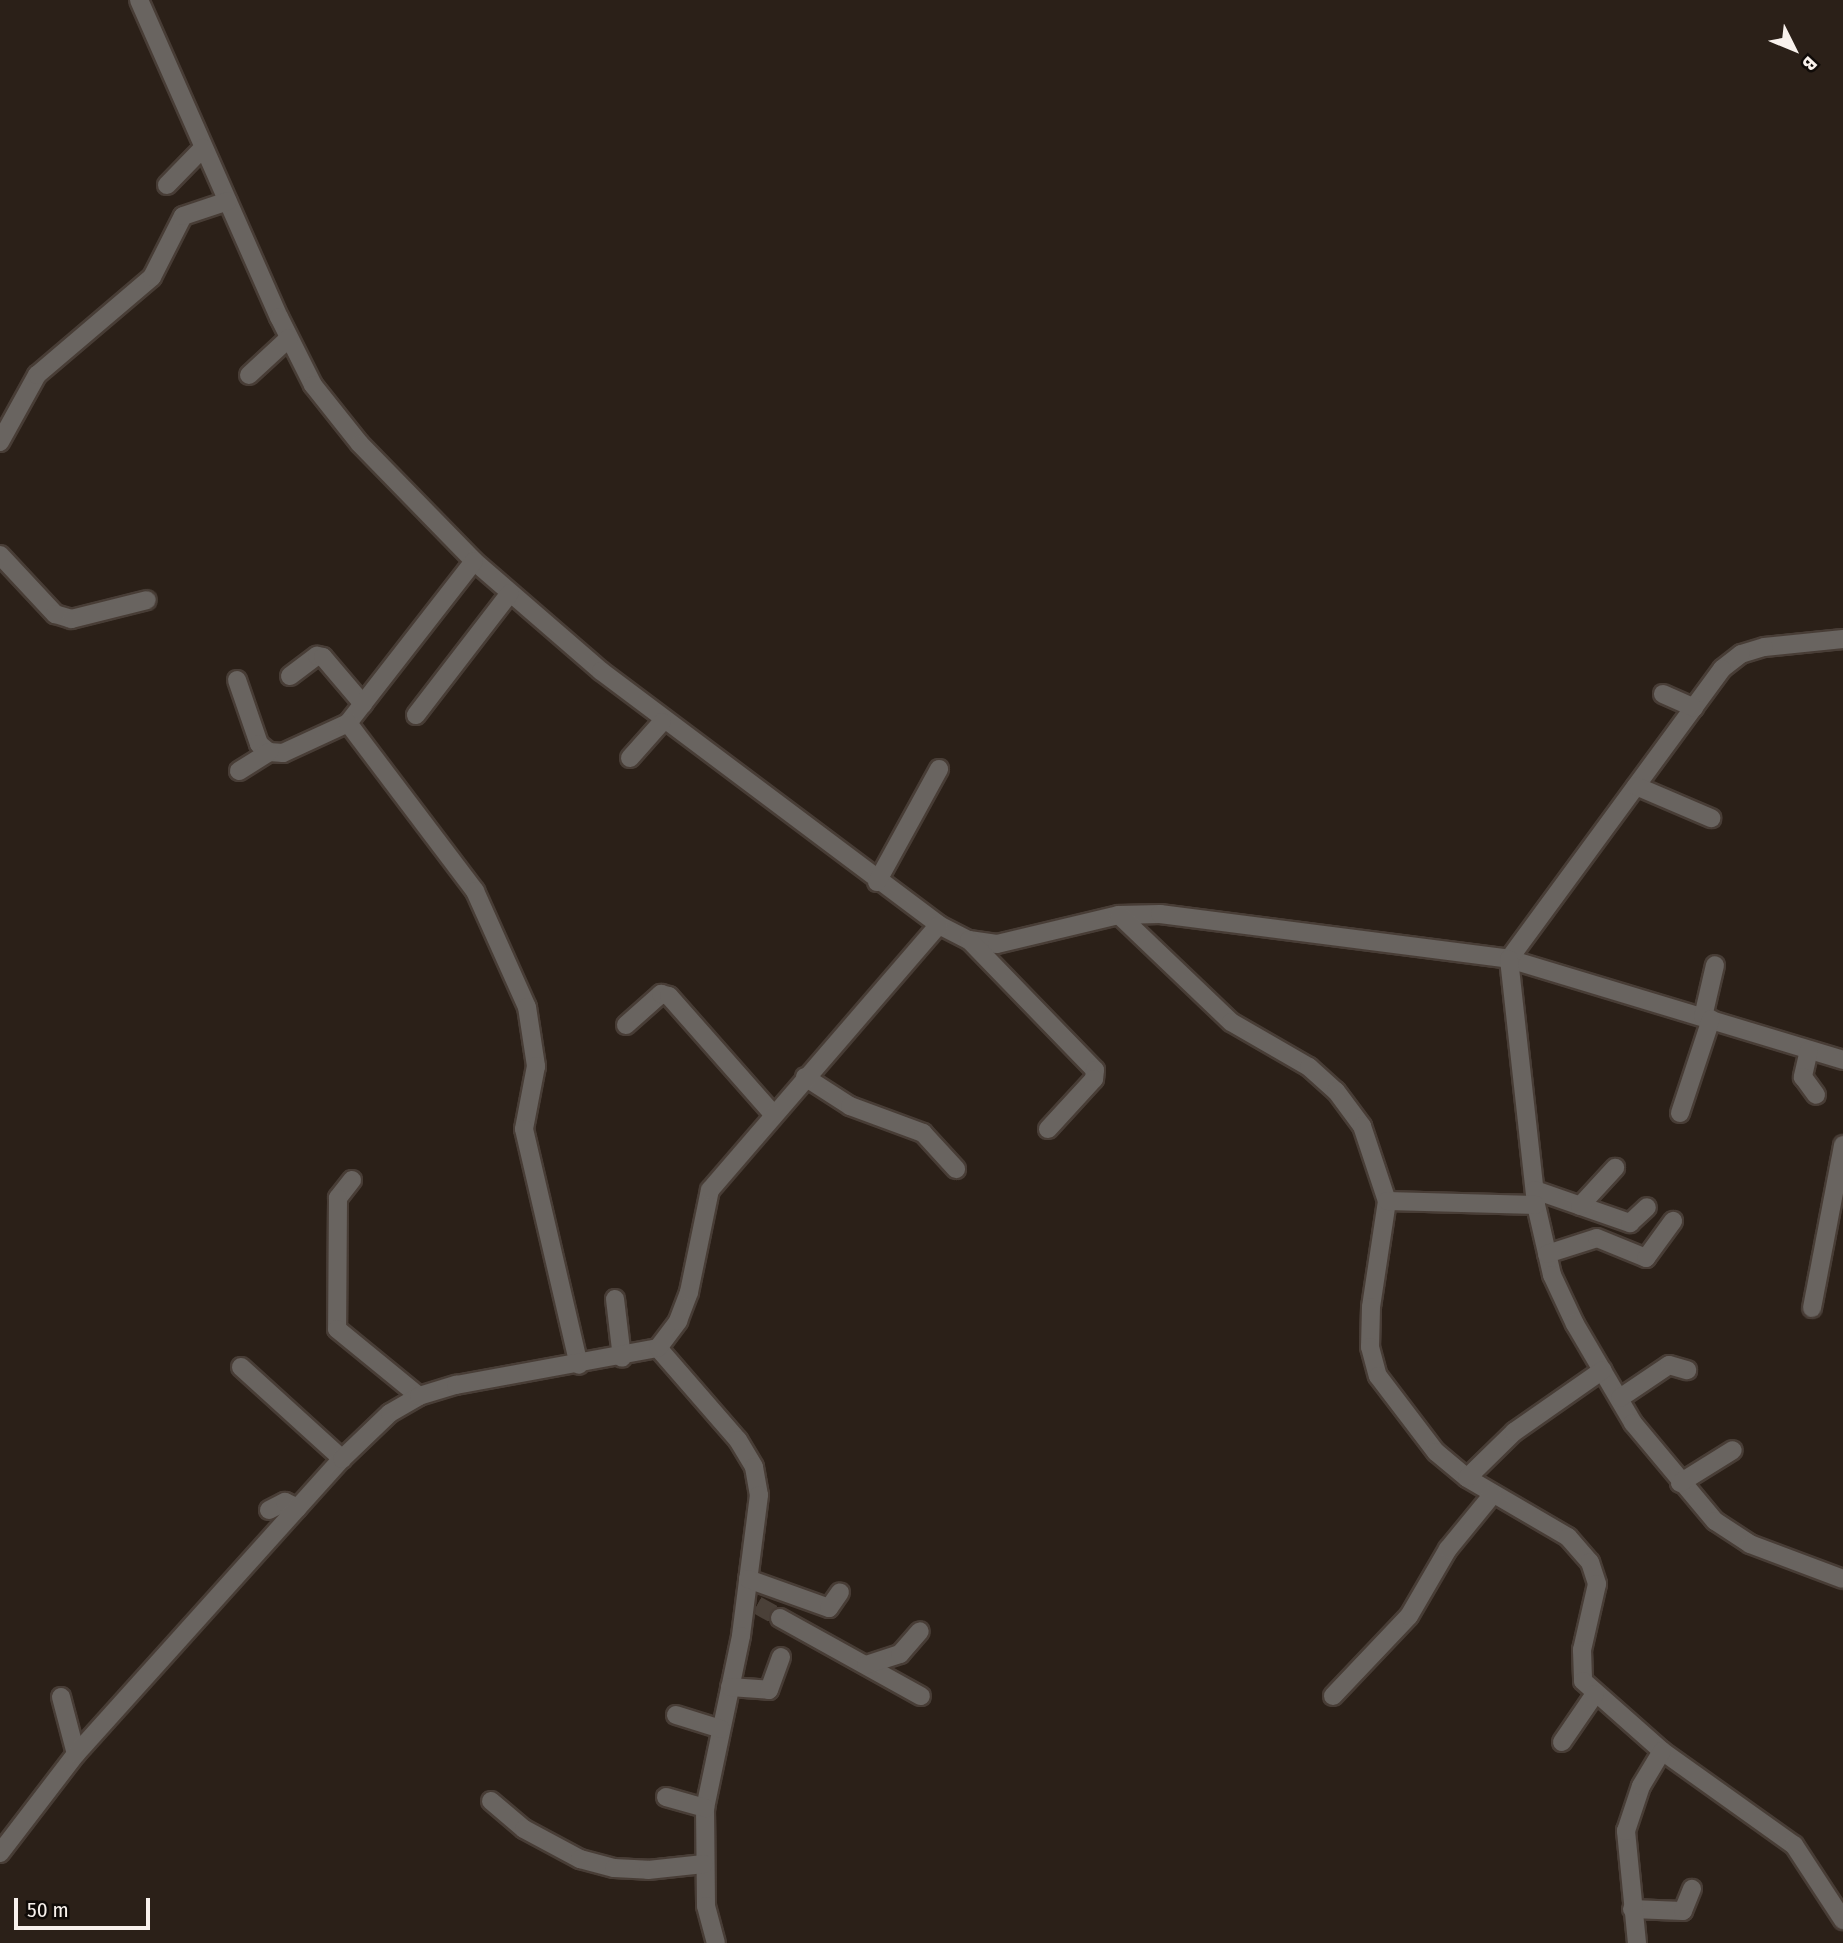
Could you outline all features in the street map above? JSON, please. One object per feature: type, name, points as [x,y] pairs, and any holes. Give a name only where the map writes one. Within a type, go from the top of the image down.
[{"type":"street","points":[[139,0],[289,338],[313,384],[360,444],[474,561],[663,722],[939,925],[969,940],[997,944],[1119,915],[1199,918],[1509,959],[1809,1050],[1841,1054]]},
{"type":"street","points":[[167,185],[203,148]]},
{"type":"street","points":[[0,442],[37,375],[152,277],[183,216],[228,201]]},
{"type":"street","points":[[249,375],[289,338]]},
{"type":"street","points":[[0,555],[55,614],[71,620],[147,600]]},
{"type":"street","points":[[237,680],[259,744],[269,752],[283,753],[348,723],[474,561]]},
{"type":"street","points":[[415,715],[510,593]]},
{"type":"street","points":[[1843,639],[1741,654],[1722,669],[1509,959],[1536,1198],[1547,1254],[1575,1324],[1620,1398],[1680,1483],[1715,1521],[1749,1544],[1843,1579]]},
{"type":"street","points":[[290,676],[317,656],[323,657],[363,704]]},
{"type":"street","points":[[1664,694],[1694,708]]},
{"type":"street","points":[[630,758],[663,722]]},
{"type":"street","points":[[348,723],[475,891],[527,1007],[536,1066],[523,1113],[524,1129],[579,1365]]},
{"type":"street","points":[[239,771],[269,752]]},
{"type":"street","points":[[877,881],[939,769]]},
{"type":"street","points":[[1636,786],[1711,818]]},
{"type":"street","points":[[1119,915],[1231,1022],[1309,1067],[1336,1091],[1362,1126],[1387,1201],[1371,1307],[1370,1347],[1378,1376],[1436,1452],[1467,1478],[1568,1537],[1590,1562],[1597,1584],[1580,1670],[1595,1694],[1662,1751],[1794,1845],[1843,1920]]},
{"type":"street","points":[[0,1853],[76,1754],[342,1459],[390,1413],[419,1396],[456,1385],[622,1358],[658,1348],[678,1321],[690,1292],[710,1190],[939,925]]},
{"type":"street","points":[[969,940],[1095,1070],[1094,1079],[1048,1129]]},
{"type":"street","points":[[1680,1113],[1707,1018],[1715,965]]},
{"type":"street","points":[[626,1025],[661,994],[669,996],[773,1114]]},
{"type":"street","points":[[1809,1050],[1803,1077],[1816,1095]]},
{"type":"street","points":[[805,1077],[850,1106],[923,1133],[956,1169]]},
{"type":"street","points":[[1812,1308],[1843,1145]]},
{"type":"street","points":[[1580,1206],[1615,1168]]},
{"type":"street","points":[[352,1180],[338,1198],[337,1329],[419,1396]]},
{"type":"street","points":[[1387,1201],[1536,1198],[1580,1206],[1630,1223],[1647,1207]]},
{"type":"street","points":[[1547,1254],[1597,1238],[1646,1258],[1673,1221]]},
{"type":"street","points":[[615,1299],[622,1358]]},
{"type":"street","points":[[658,1348],[738,1440],[754,1467],[759,1495],[748,1579],[751,1602],[705,1808],[706,1906],[716,1943]]},
{"type":"street","points":[[1620,1398],[1669,1365],[1687,1370]]},
{"type":"street","points":[[241,1367],[342,1459]]},
{"type":"street","points":[[1467,1478],[1514,1432],[1603,1370]]},
{"type":"street","points":[[1680,1483],[1733,1450]]},
{"type":"street","points":[[1333,1696],[1409,1616],[1448,1549],[1493,1494]]},
{"type":"street","points":[[269,1510],[285,1502],[298,1508]]},
{"type":"street","points":[[748,1579],[829,1608],[840,1592]]},
{"type":"street","points":[[780,1618],[921,1696]]},
{"type":"street","points":[[866,1665],[900,1654],[920,1631]]},
{"type":"street","points":[[730,1687],[769,1690],[782,1657]]},
{"type":"street","points":[[1562,1742],[1595,1694]]},
{"type":"street","points":[[61,1697],[76,1754]]},
{"type":"street","points":[[676,1715],[722,1729]]},
{"type":"street","points":[[1637,1943],[1626,1831],[1637,1796],[1662,1751]]},
{"type":"street","points":[[666,1797],[705,1808]]},
{"type":"street","points":[[491,1801],[524,1829],[580,1859],[614,1868],[649,1870],[704,1864]]},
{"type":"street","points":[[1632,1909],[1683,1911],[1692,1889]]},
{"type":"tunnel","points":[[757,1605],[780,1618]]}]
